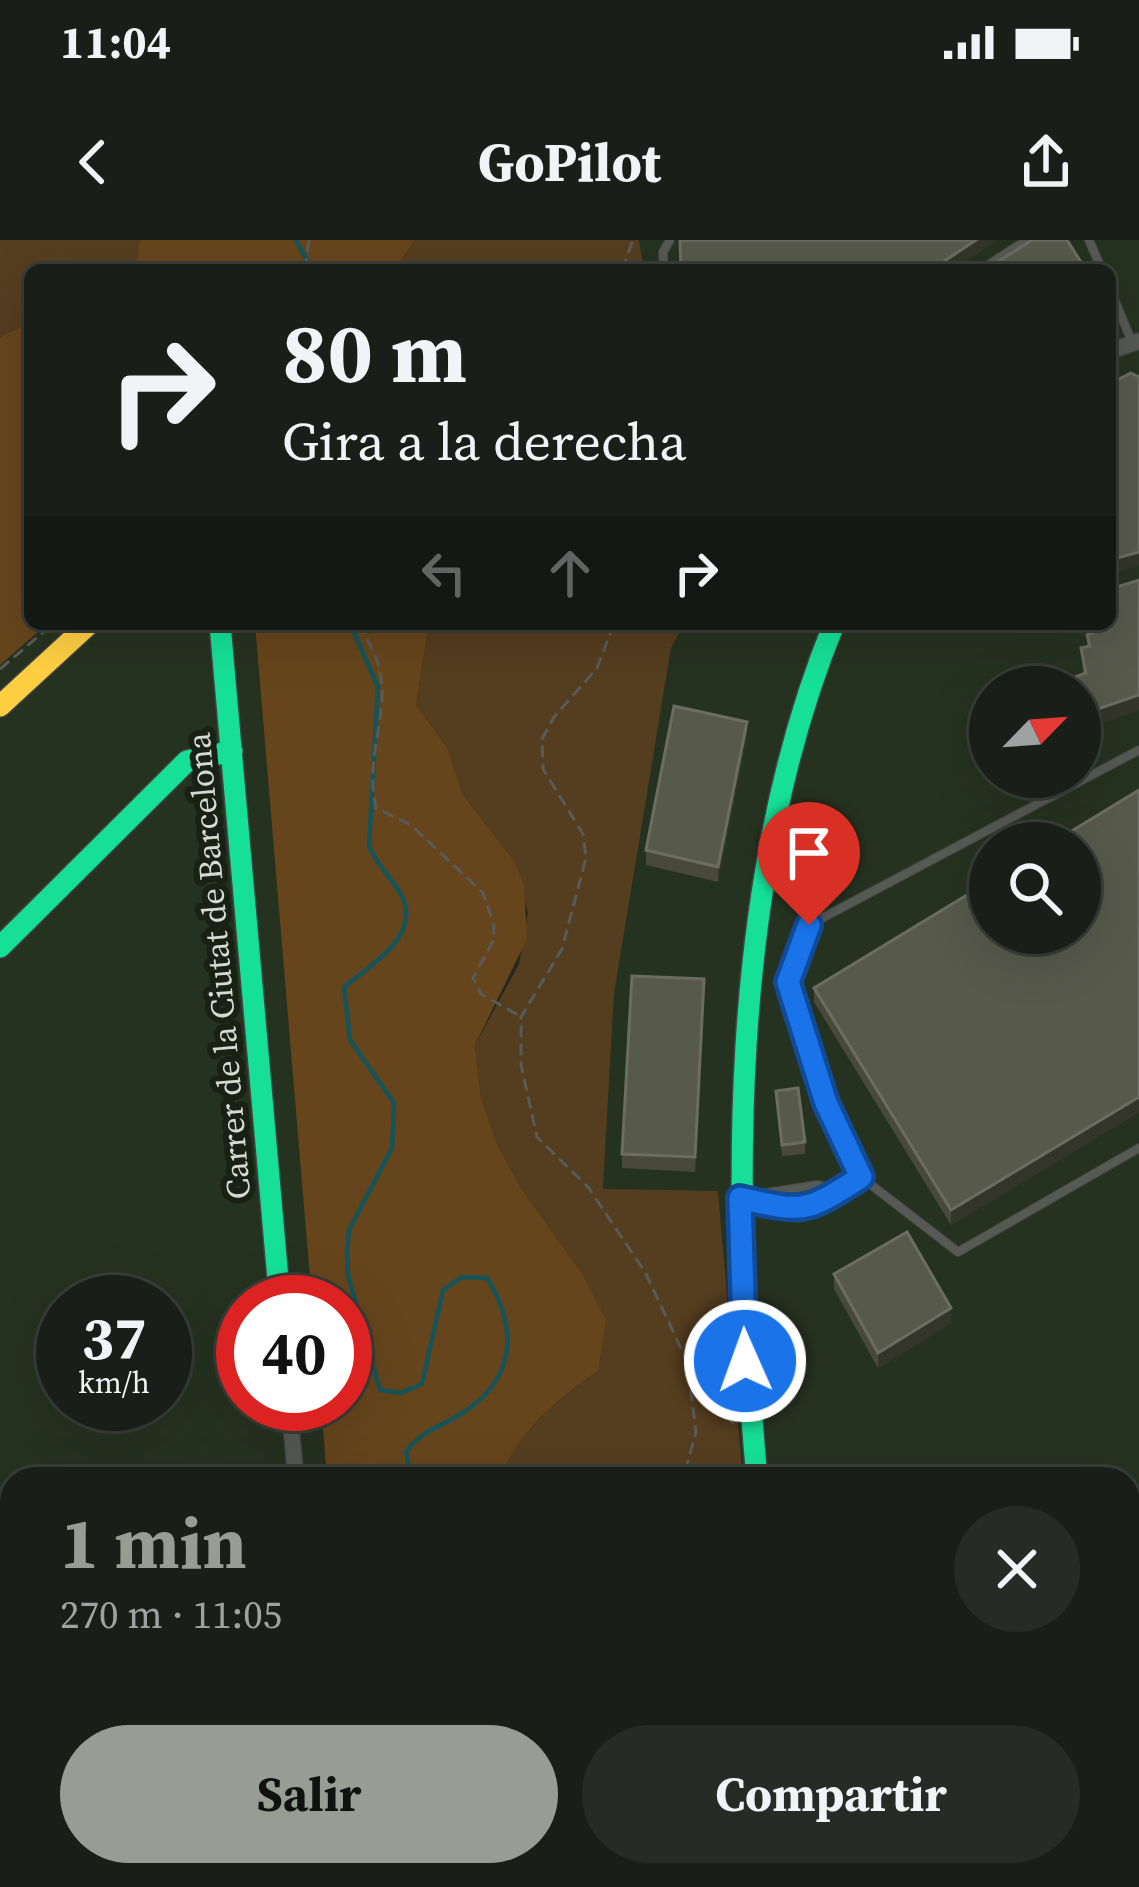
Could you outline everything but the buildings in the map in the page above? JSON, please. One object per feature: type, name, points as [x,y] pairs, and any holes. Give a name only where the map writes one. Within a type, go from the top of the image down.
[{"type":"street","points":[[0,706],[82,630]]},
{"type":"street","name":"Carrer de la Ciutat de Barcelona","points":[[221,630],[278,1275]]},
{"type":"street","points":[[756,1467],[740,1198],[747,1019],[767,873],[790,762],[832,630]]},
{"type":"street","points":[[0,947],[187,761],[232,751]]},
{"type":"street","points":[[292,1431],[295,1467]]},
{"type":"lane","points":[[989,264],[1027,240]]},
{"type":"lane","points":[[1116,302],[1136,342]]},
{"type":"lane","points":[[1139,750],[809,925],[788,982],[826,1103],[861,1177],[958,1252],[1139,1148]]},
{"type":"lane","points":[[740,1198],[778,1207],[825,1205],[861,1177]]},
{"type":"lane","points":[[740,1198],[803,1186],[840,1190]]},
{"type":"path","points":[[0,668],[46,630]]},
{"type":"path","points":[[362,630],[375,648],[386,700],[374,777],[376,808],[412,825],[483,892],[494,925],[493,941],[473,977],[481,994],[521,1016]]},
{"type":"path","points":[[612,630],[597,668],[542,739],[543,770],[583,834],[586,858],[562,949],[521,1016],[523,1080],[537,1137],[589,1186],[645,1272],[685,1356],[696,1432],[686,1467]]},
{"type":"path","points":[[685,1356],[706,1378],[728,1420],[753,1440]]},
{"type":"shaded area","points":[[0,240],[140,240],[140,264],[24,264],[24,325],[0,337]]},
{"type":"shaded area","points":[[140,240],[415,240],[398,264],[137,264]]},
{"type":"shaded area","points":[[415,240],[639,240],[643,264],[398,264]]},
{"type":"shaded area","points":[[639,240],[1139,240],[1139,1467],[742,1467],[718,1192],[603,1190],[614,994],[671,648],[681,630],[1116,630],[1116,264],[643,264]]},
{"type":"shaded area","points":[[24,325],[24,630],[40,630],[0,665],[0,337]]},
{"type":"shaded area","points":[[40,630],[256,630],[310,1275],[216,1275],[216,1431],[323,1431],[326,1467],[0,1467],[0,665]]},
{"type":"shaded area","points":[[256,630],[428,630],[416,705],[447,747],[463,795],[512,858],[524,884],[527,939],[475,1045],[481,1097],[497,1144],[521,1188],[581,1272],[606,1320],[598,1371],[540,1418],[506,1467],[326,1467],[323,1431],[372,1431],[372,1275],[310,1275]]},
{"type":"shaded area","points":[[428,630],[681,630],[671,648],[614,994],[603,1189],[718,1191],[742,1467],[506,1467],[540,1418],[598,1371],[581,1272],[521,1188],[497,1144],[481,1097],[475,1045],[519,964],[528,912],[512,858],[463,795],[447,747],[416,705]]},
{"type":"waterway","points":[[296,240],[309,264]]},
{"type":"waterway","points":[[353,630],[378,687],[369,846],[402,897],[406,917],[387,952],[344,987],[350,1040],[394,1103],[392,1148],[349,1230],[348,1275],[380,1390],[401,1393],[422,1384],[443,1290],[462,1277],[487,1278],[507,1335],[506,1353],[492,1387],[412,1445],[406,1452],[409,1467]]},
{"type":"traffic: fast","points":[[221,630],[278,1275]]},
{"type":"traffic: fast","points":[[756,1467],[743,1266],[746,1046],[756,936],[773,829],[799,724],[832,630]]},
{"type":"traffic: fast","points":[[0,947],[187,761],[232,751]]},
{"type":"traffic: slow","points":[[0,706],[82,630]]},
{"type":"route","points":[[745,1361],[740,1198],[778,1207],[825,1205],[861,1177],[826,1103],[788,982],[809,925]]}]
